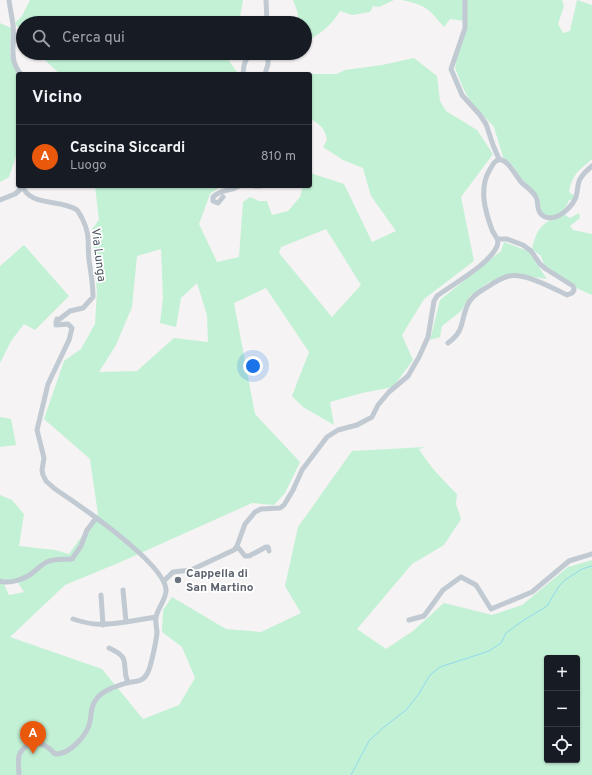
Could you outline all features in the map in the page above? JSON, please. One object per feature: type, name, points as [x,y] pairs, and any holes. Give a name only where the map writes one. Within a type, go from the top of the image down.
[{"type":"street","points":[[9,0],[13,24],[13,60],[16,69],[19,72]]},
{"type":"street","points":[[266,0],[267,16]]},
{"type":"street","points":[[465,0],[465,28],[451,69],[462,95],[480,114],[486,124],[492,145],[499,159],[504,161],[512,168],[519,179],[535,195],[540,214],[546,218],[554,218],[560,215],[572,204],[576,199],[580,179],[592,166]]},
{"type":"street","points":[[243,72],[246,60]]},
{"type":"street","points":[[266,72],[268,60]]},
{"type":"street","points":[[164,581],[173,572],[197,568],[234,550],[237,546],[245,524],[255,512],[261,509],[280,508],[284,505],[302,470],[327,437],[338,430],[357,425],[372,417],[378,405],[389,392],[408,376],[428,337],[434,301],[437,296],[479,266],[496,248],[498,239],[493,232],[489,221],[485,207],[483,187],[486,175],[496,160],[499,159]]},
{"type":"street","points":[[0,200],[15,194],[21,188]]},
{"type":"street","name":"Via Lunga","points":[[24,188],[30,196],[35,199],[69,206],[78,211],[86,226],[89,240],[89,259],[92,276],[93,297],[83,308],[70,311],[56,320],[56,325],[68,324],[72,328],[71,334],[48,384],[37,430],[44,458],[42,470],[46,481],[96,518]]},
{"type":"street","points":[[223,197],[218,203],[213,201],[213,197],[220,191],[236,188]]},
{"type":"street","points":[[448,343],[454,338],[461,328],[467,305],[470,300],[475,295],[505,277],[522,277],[549,285],[568,295],[572,294],[574,290],[573,286],[540,264],[531,251],[514,241],[498,239]]},
{"type":"street","points":[[0,581],[15,581],[28,577],[48,562],[72,559],[81,546],[87,530],[96,518],[127,540],[153,567],[164,581],[166,591],[156,617],[157,633],[148,674],[138,682],[128,683],[105,691],[96,699],[90,711],[90,721],[86,731],[72,748],[60,754],[55,754],[49,747],[41,743],[29,745],[23,748],[20,753],[19,775]]},
{"type":"street","points":[[237,546],[245,556],[249,556],[266,547],[268,547],[269,551]]},
{"type":"street","points":[[409,620],[424,616],[443,590],[461,577],[476,585],[491,609],[532,592],[569,561],[592,554]]},
{"type":"street","points":[[123,590],[126,622]]},
{"type":"street","points":[[101,595],[103,625]]},
{"type":"street","points":[[73,620],[89,624],[103,625],[156,617]]},
{"type":"street","points":[[109,648],[120,653],[124,657],[125,675],[128,683]]},
{"type":"green space","points":[[30,0],[243,0],[240,16],[22,16]]},
{"type":"green space","points":[[293,0],[394,0],[379,7],[373,6],[370,12],[352,15],[340,11],[325,29],[312,38],[312,16],[298,16]]},
{"type":"green space","points":[[402,0],[562,0],[564,6],[558,24],[563,33],[570,31],[577,0],[592,5],[592,159],[574,177],[569,192],[575,196],[573,200],[569,200],[566,207],[561,212],[548,217],[541,212],[539,197],[520,178],[514,167],[503,157],[494,127],[471,102],[464,90],[455,68],[465,21],[450,19],[444,27],[422,6]]},
{"type":"green space","points":[[0,23],[11,28],[10,53],[17,72],[16,72],[16,156],[9,177],[0,182]]},
{"type":"green space","points":[[414,58],[437,76],[440,101],[446,111],[477,130],[493,154],[461,197],[474,261],[424,299],[402,335],[413,360],[393,387],[362,393],[330,402],[334,425],[303,407],[292,396],[309,352],[266,288],[234,303],[255,414],[300,462],[285,493],[274,505],[252,503],[123,561],[65,585],[10,637],[102,669],[143,719],[179,705],[195,678],[182,647],[162,632],[163,610],[172,597],[226,629],[261,632],[301,613],[285,586],[298,527],[352,451],[426,447],[419,449],[441,478],[457,494],[456,504],[461,519],[444,545],[412,564],[357,629],[386,649],[413,631],[444,603],[492,615],[522,605],[568,567],[592,560],[592,775],[0,775],[0,495],[12,500],[24,514],[19,546],[55,550],[69,554],[98,514],[90,459],[44,419],[64,361],[81,349],[95,324],[97,292],[92,229],[99,220],[95,188],[218,188],[210,194],[199,224],[217,262],[239,257],[243,202],[250,197],[259,201],[267,201],[272,215],[288,211],[300,197],[302,188],[312,188],[312,174],[344,184],[372,242],[396,231],[371,196],[363,168],[343,160],[323,147],[327,140],[323,129],[312,120],[312,74],[337,74],[345,70],[382,65]],"holes":[[[326,229],[361,285],[332,317],[279,253],[281,247]],[[161,249],[163,298],[160,323],[176,327],[181,298],[197,283],[207,315],[208,342],[174,338],[137,371],[99,372],[116,345],[132,307],[137,256]],[[15,578],[24,592],[9,595],[4,584]]]},
{"type":"green space","points":[[45,60],[229,60],[237,72],[58,72]]},
{"type":"green space","points":[[579,213],[580,218],[570,226],[573,230],[592,234],[592,295],[576,288],[544,264],[541,256],[532,249],[536,235],[542,226],[564,214],[570,218]]},
{"type":"green space","points":[[504,242],[528,251],[547,279],[512,274],[489,282],[470,296],[461,311],[442,326],[440,337],[430,340],[440,300],[501,251]]},
{"type":"green space","points":[[24,245],[69,296],[35,330],[24,324],[11,341],[0,363],[0,266]]},
{"type":"green space","points":[[0,417],[11,419],[16,445],[0,447]]},
{"type":"waterway","points":[[351,775],[369,741],[406,710],[418,695],[430,675],[440,667],[489,651],[501,643],[506,633],[547,606],[559,586],[565,580],[582,569],[592,566]]},
{"type":"place","name":"Cappella di San Martino","points":[[178,580]]},
{"type":"place","name":"Cascina Siccardi","points":[[33,754]]}]
